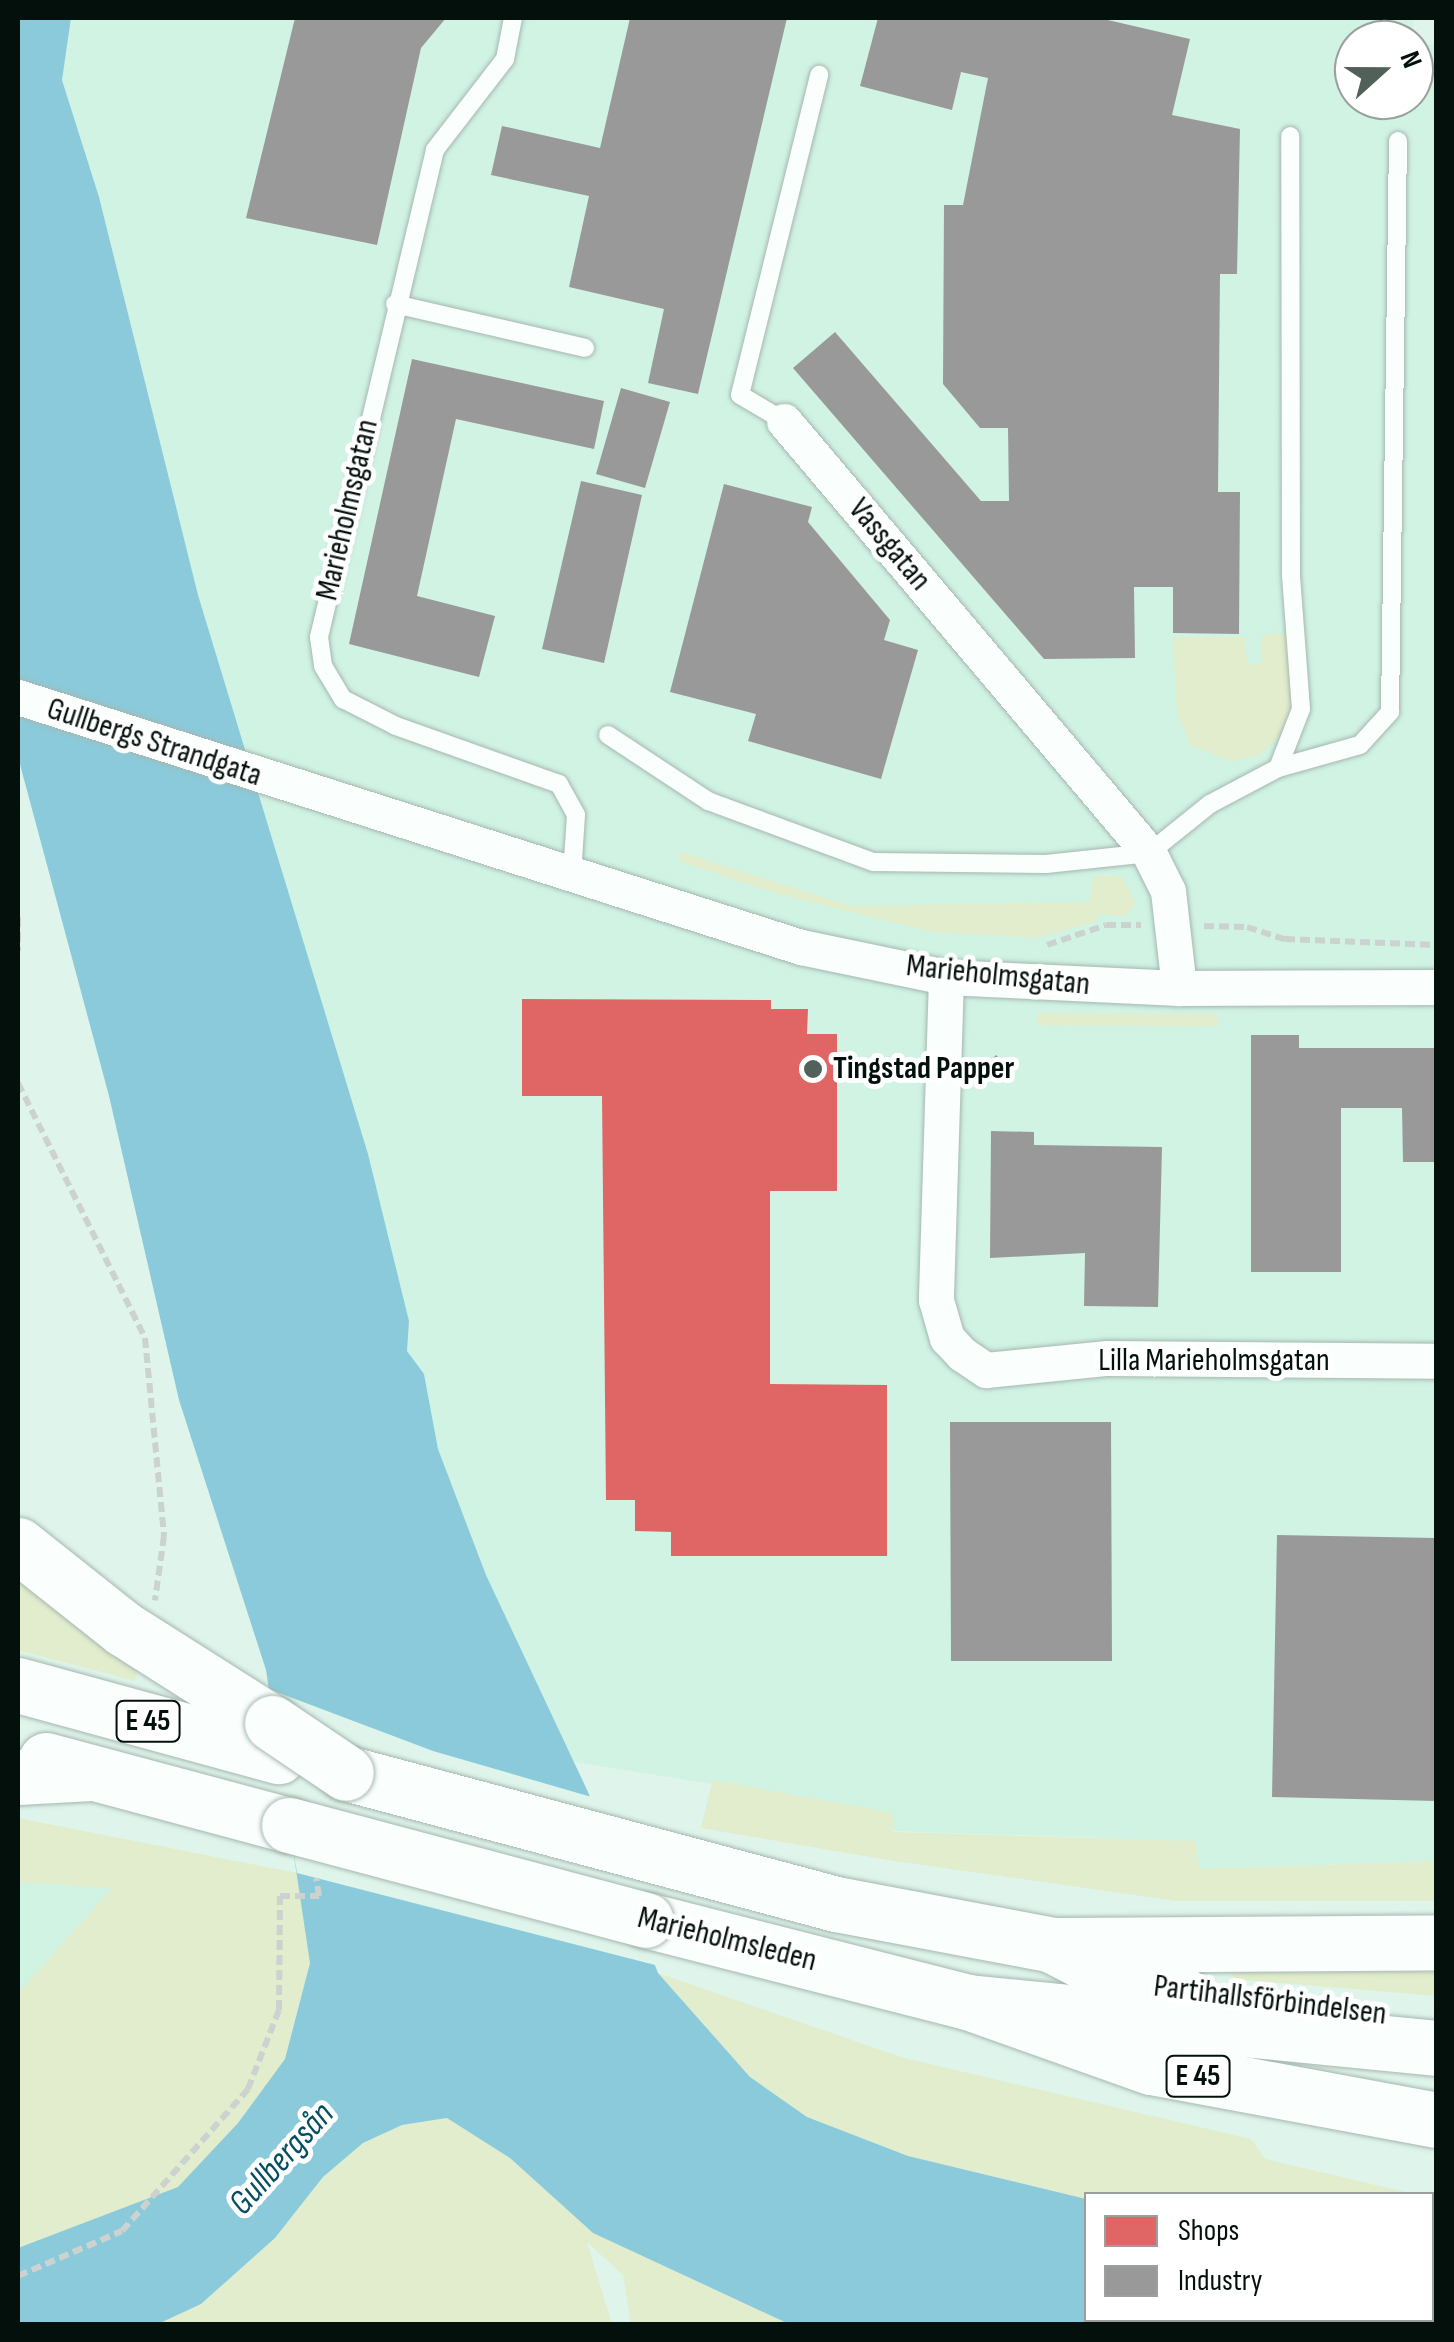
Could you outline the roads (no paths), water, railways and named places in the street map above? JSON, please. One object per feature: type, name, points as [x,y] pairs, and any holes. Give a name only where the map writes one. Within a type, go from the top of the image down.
[{"type":"highway","name":"Marieholmsleden","points":[[18,1545],[275,1740],[346,1773],[836,1904],[1052,1945],[1436,1942]]},
{"type":"highway","name":"E 45","points":[[18,1685],[275,1740]]},
{"type":"highway","name":"Marieholmsleden","points":[[18,1752],[968,2002],[1151,2067],[1436,2120]]},
{"type":"highway","points":[[18,1777],[91,1773]]},
{"type":"highway","name":"Partihallsförbindelsen","points":[[1052,1945],[1118,1979],[1192,1998],[1436,2020]]},
{"type":"highway","name":"Partihallsförbindelsen","points":[[968,2002],[1436,2048]]},
{"type":"street","name":"Vassgatan","points":[[784,421],[1149,853],[1168,891],[1178,988]]},
{"type":"street","name":"Gullbergs Strandgata","points":[[18,697],[290,788]]},
{"type":"street","name":"Marieholmsgatan","points":[[290,788],[801,947],[946,977],[1178,988],[1436,988]]},
{"type":"street","name":"Lilla Marieholmsgatan","points":[[946,977],[936,1300],[947,1338],[986,1370],[1107,1358],[1436,1361]]},
{"type":"lane","name":"Marieholmsgatan","points":[[513,18],[505,60],[435,150],[412,230],[319,637],[323,666],[343,699],[396,726],[559,784],[576,814],[572,875]]},
{"type":"lane","name":"Vassgatan","points":[[784,421],[740,395],[819,75]]},
{"type":"lane","points":[[1278,768],[1302,709],[1291,575],[1290,136]]},
{"type":"lane","points":[[608,735],[708,801],[873,862],[1046,864],[1149,853],[1210,804],[1278,768],[1360,745],[1390,712],[1398,141]]},
{"type":"lane","points":[[396,304],[585,348]]},
{"type":"water","name":"Gullbergsån","points":[[18,18],[71,18],[62,80],[99,197],[198,595],[368,1154],[409,1321],[407,1351],[424,1374],[438,1449],[486,1575],[588,1792],[658,1973],[750,2077],[807,2117],[908,2156],[1084,2199],[1084,2322],[1434,2322],[1434,2298],[1436,2324],[789,2324],[593,2233],[510,2158],[447,2118],[402,2125],[363,2143],[323,2177],[275,2238],[201,2304],[158,2324],[18,2324],[18,2248],[178,2187],[238,2123],[285,2059],[310,1963],[266,1670],[179,1400],[109,1096],[18,757]]},
{"type":"place","name":"Tingstad Papper","points":[[813,1069]]}]
